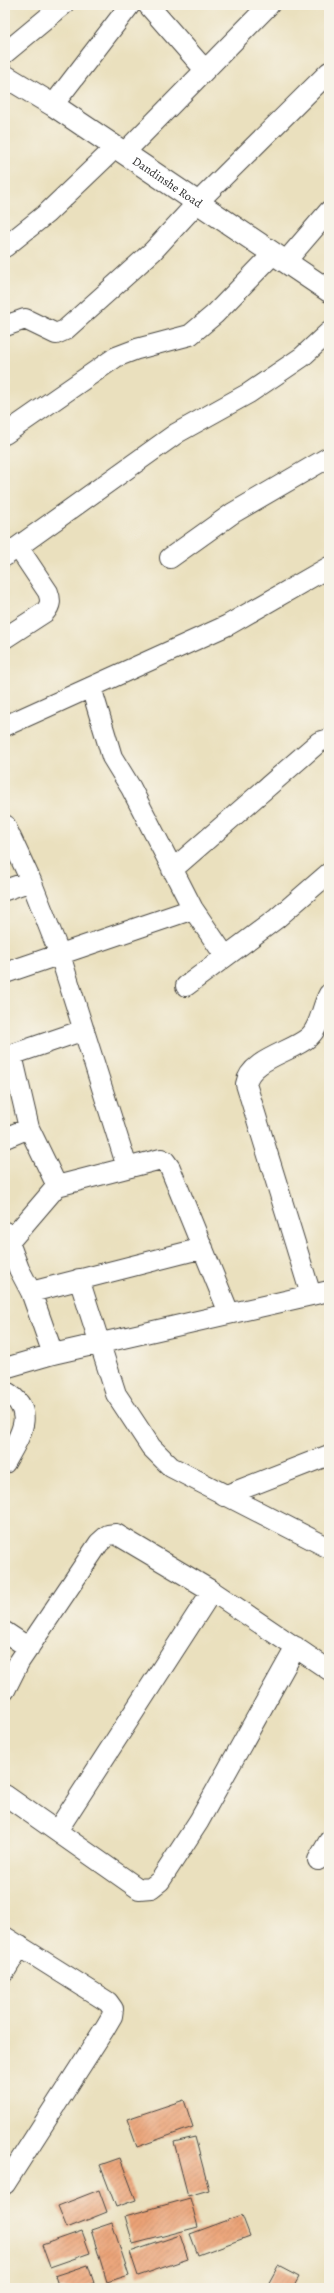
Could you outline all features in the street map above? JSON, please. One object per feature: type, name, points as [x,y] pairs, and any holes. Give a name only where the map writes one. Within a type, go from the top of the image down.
[{"type":"street","points":[[53,105],[130,5]]},
{"type":"street","points":[[148,5],[205,70]]},
{"type":"street","points":[[5,53],[50,9]]},
{"type":"street","points":[[5,247],[46,214],[120,150],[205,70],[258,9]]},
{"type":"street","points":[[5,326],[25,319],[56,334],[65,330],[153,251],[198,202],[329,72]]},
{"type":"street","name":"Dandinshe Road","points":[[5,76],[53,105],[329,291]]},
{"type":"street","points":[[5,434],[116,357],[190,335],[280,258],[329,210]]},
{"type":"street","points":[[5,638],[45,612],[50,606],[51,599],[48,592],[11,552],[171,436],[249,393],[302,357],[329,332]]},
{"type":"street","points":[[170,558],[232,513],[329,457]]},
{"type":"street","points":[[5,726],[91,688],[228,624],[329,567]]},
{"type":"street","points":[[91,688],[112,757],[193,909],[225,956]]},
{"type":"street","points":[[172,870],[319,742],[329,739]]},
{"type":"street","points":[[5,825],[31,881],[60,955],[127,1167]]},
{"type":"street","points":[[186,986],[276,919],[329,873]]},
{"type":"street","points":[[5,890],[31,881]]},
{"type":"street","points":[[5,973],[193,909]]},
{"type":"street","points":[[5,1368],[53,1354],[320,1293],[246,1084],[252,1070],[309,1037],[317,1027],[329,994]]},
{"type":"street","points":[[57,1186],[30,1128],[8,1056],[84,1030]]},
{"type":"street","points":[[5,1138],[30,1128]]},
{"type":"street","points":[[53,1354],[31,1292],[19,1269],[7,1236],[57,1186],[153,1159],[165,1161],[203,1248],[229,1313]]},
{"type":"street","points":[[31,1292],[203,1248]]},
{"type":"street","points":[[79,1279],[116,1394],[151,1447],[171,1467],[224,1496],[329,1548]]},
{"type":"street","points":[[5,1391],[16,1397],[22,1406],[25,1418],[22,1432],[5,1464]]},
{"type":"street","points":[[224,1496],[329,1455]]},
{"type":"street","points":[[5,1690],[29,1648],[99,1543],[108,1534],[116,1534],[212,1591],[329,1670]]},
{"type":"street","points":[[57,1831],[212,1591]]},
{"type":"street","points":[[5,1632],[29,1648]]},
{"type":"street","points":[[5,1795],[139,1889],[151,1888],[160,1881],[199,1821],[296,1647]]},
{"type":"street","points":[[318,1860],[329,1841]]},
{"type":"street","points":[[5,1971],[12,1942],[108,2002],[112,2009],[112,2016],[105,2028],[5,2184]]},
{"type":"building","points":[[184,2100],[193,2127],[137,2147],[127,2119]]},
{"type":"building","points":[[195,2137],[209,2190],[188,2196],[174,2142]]},
{"type":"building","points":[[120,2158],[136,2200],[116,2207],[100,2165]]},
{"type":"building","points":[[99,2190],[107,2212],[67,2228],[58,2206]]},
{"type":"building","points":[[190,2198],[198,2227],[133,2244],[125,2216]]},
{"type":"building","points":[[242,2215],[250,2236],[198,2255],[190,2234]]},
{"type":"building","points":[[112,2223],[129,2275],[107,2282],[91,2230]]},
{"type":"building","points":[[82,2231],[90,2253],[50,2267],[42,2245]]},
{"type":"building","points":[[180,2235],[188,2259],[138,2276],[130,2252]]},
{"type":"building","points":[[88,2265],[94,2283],[80,2288],[59,2288],[55,2276]]},
{"type":"building","points":[[278,2266],[299,2277],[293,2288],[266,2288]]}]
